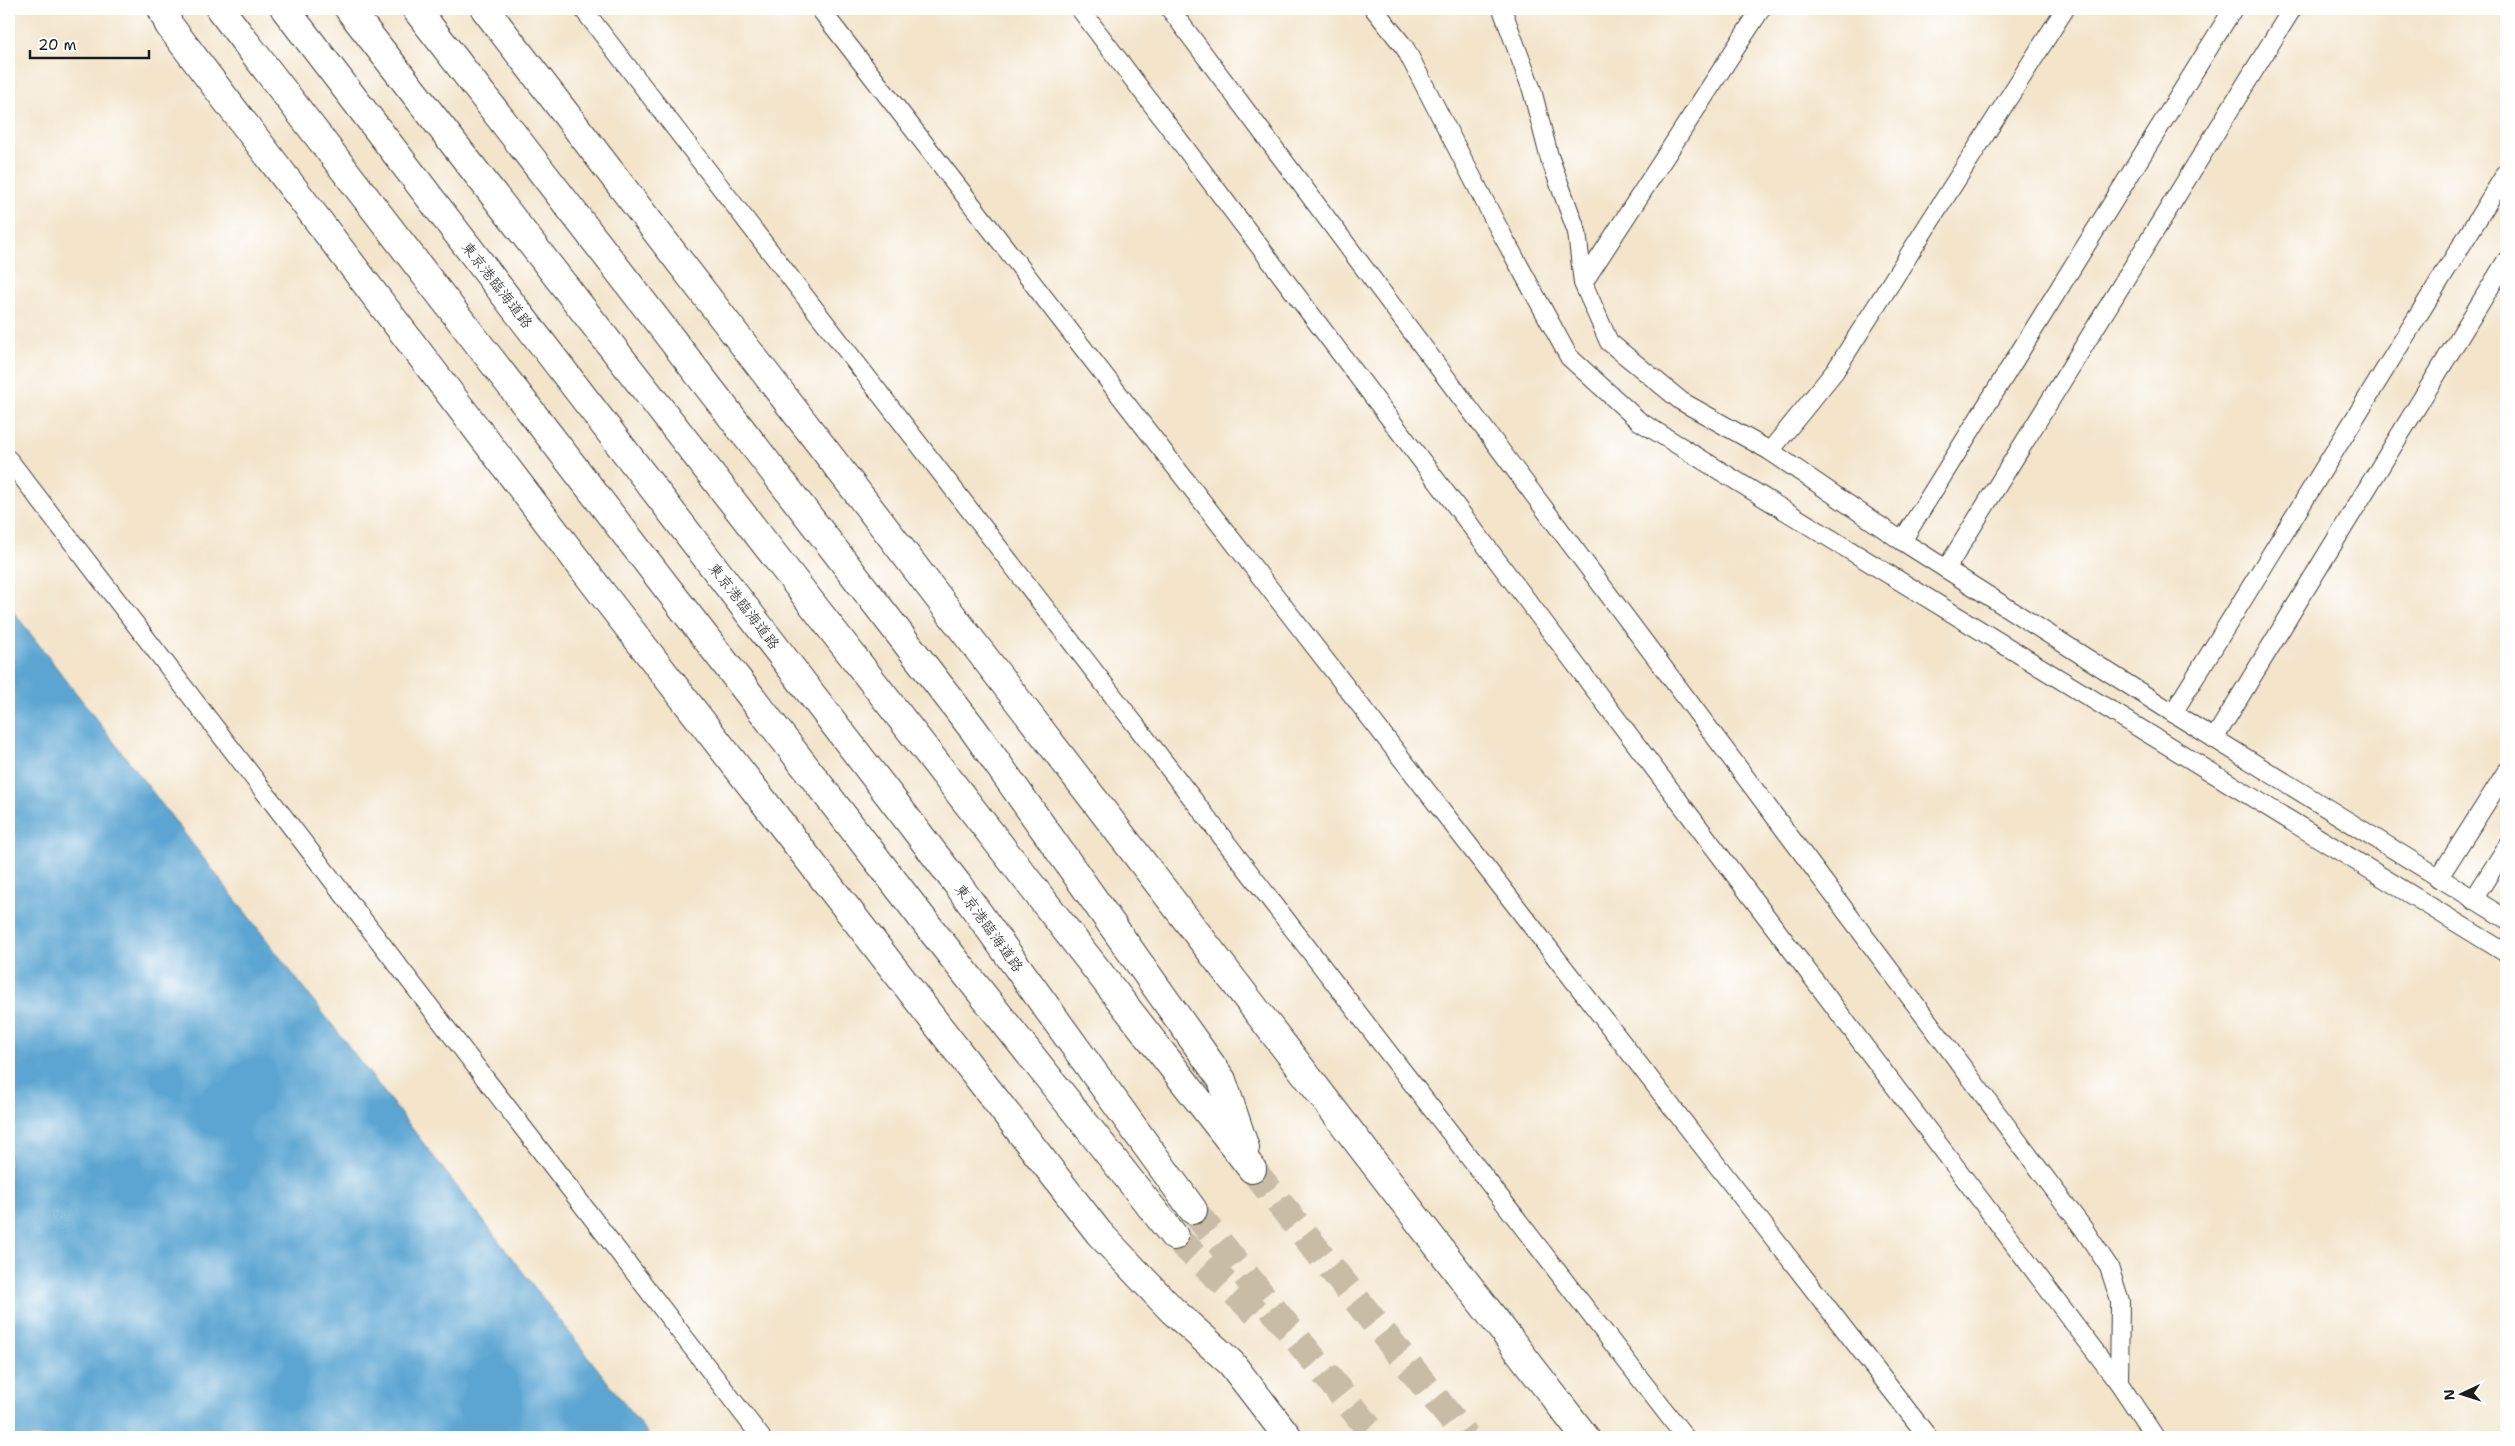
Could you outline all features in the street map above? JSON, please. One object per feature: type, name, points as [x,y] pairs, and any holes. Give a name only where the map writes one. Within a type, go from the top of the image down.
[{"type":"street","points":[[162,9],[169,25],[601,592],[1093,1225],[1172,1310],[1231,1363],[1288,1437]]},
{"type":"street","points":[[220,9],[911,903],[1174,1236]]},
{"type":"street","name":"東京港臨海道路","points":[[285,9],[958,885],[1193,1210]]},
{"type":"street","points":[[349,9],[1252,1169],[1222,1080],[972,730],[416,9]]},
{"type":"street","points":[[485,9],[1585,1437]]},
{"type":"lane","points":[[583,9],[1685,1437]]},
{"type":"lane","points":[[820,9],[1928,1437]]},
{"type":"lane","points":[[1080,9],[2118,1383],[2155,1437]]},
{"type":"lane","points":[[1170,9],[2083,1228],[2109,1267],[2120,1301],[2118,1383]]},
{"type":"lane","points":[[1374,9],[1405,48],[1498,229],[1569,357],[1639,421],[2506,953]]},
{"type":"lane","points":[[1502,9],[1532,90],[1549,156],[1577,232],[1583,283],[1609,342],[1681,401],[1770,451],[1946,569],[2214,739],[2438,879],[2506,919]]},
{"type":"lane","points":[[1583,283],[1761,9]]},
{"type":"lane","points":[[1770,451],[1835,371],[2065,9]]},
{"type":"lane","points":[[1902,541],[2233,9]]},
{"type":"lane","points":[[1946,569],[2292,9]]},
{"type":"lane","points":[[2173,713],[2506,173]]},
{"type":"lane","points":[[2214,739],[2506,261]]},
{"type":"lane","points":[[9,460],[761,1437]]},
{"type":"lane","points":[[2438,879],[2506,772]]},
{"type":"lane","points":[[2473,900],[2506,848]]},
{"type":"water","points":[[9,606],[650,1437],[9,1437]]},
{"type":"tunnel","points":[[1252,1169],[1466,1437]]},
{"type":"tunnel","points":[[1193,1210],[1376,1437]]},
{"type":"tunnel","points":[[1174,1236],[1265,1321]]}]
